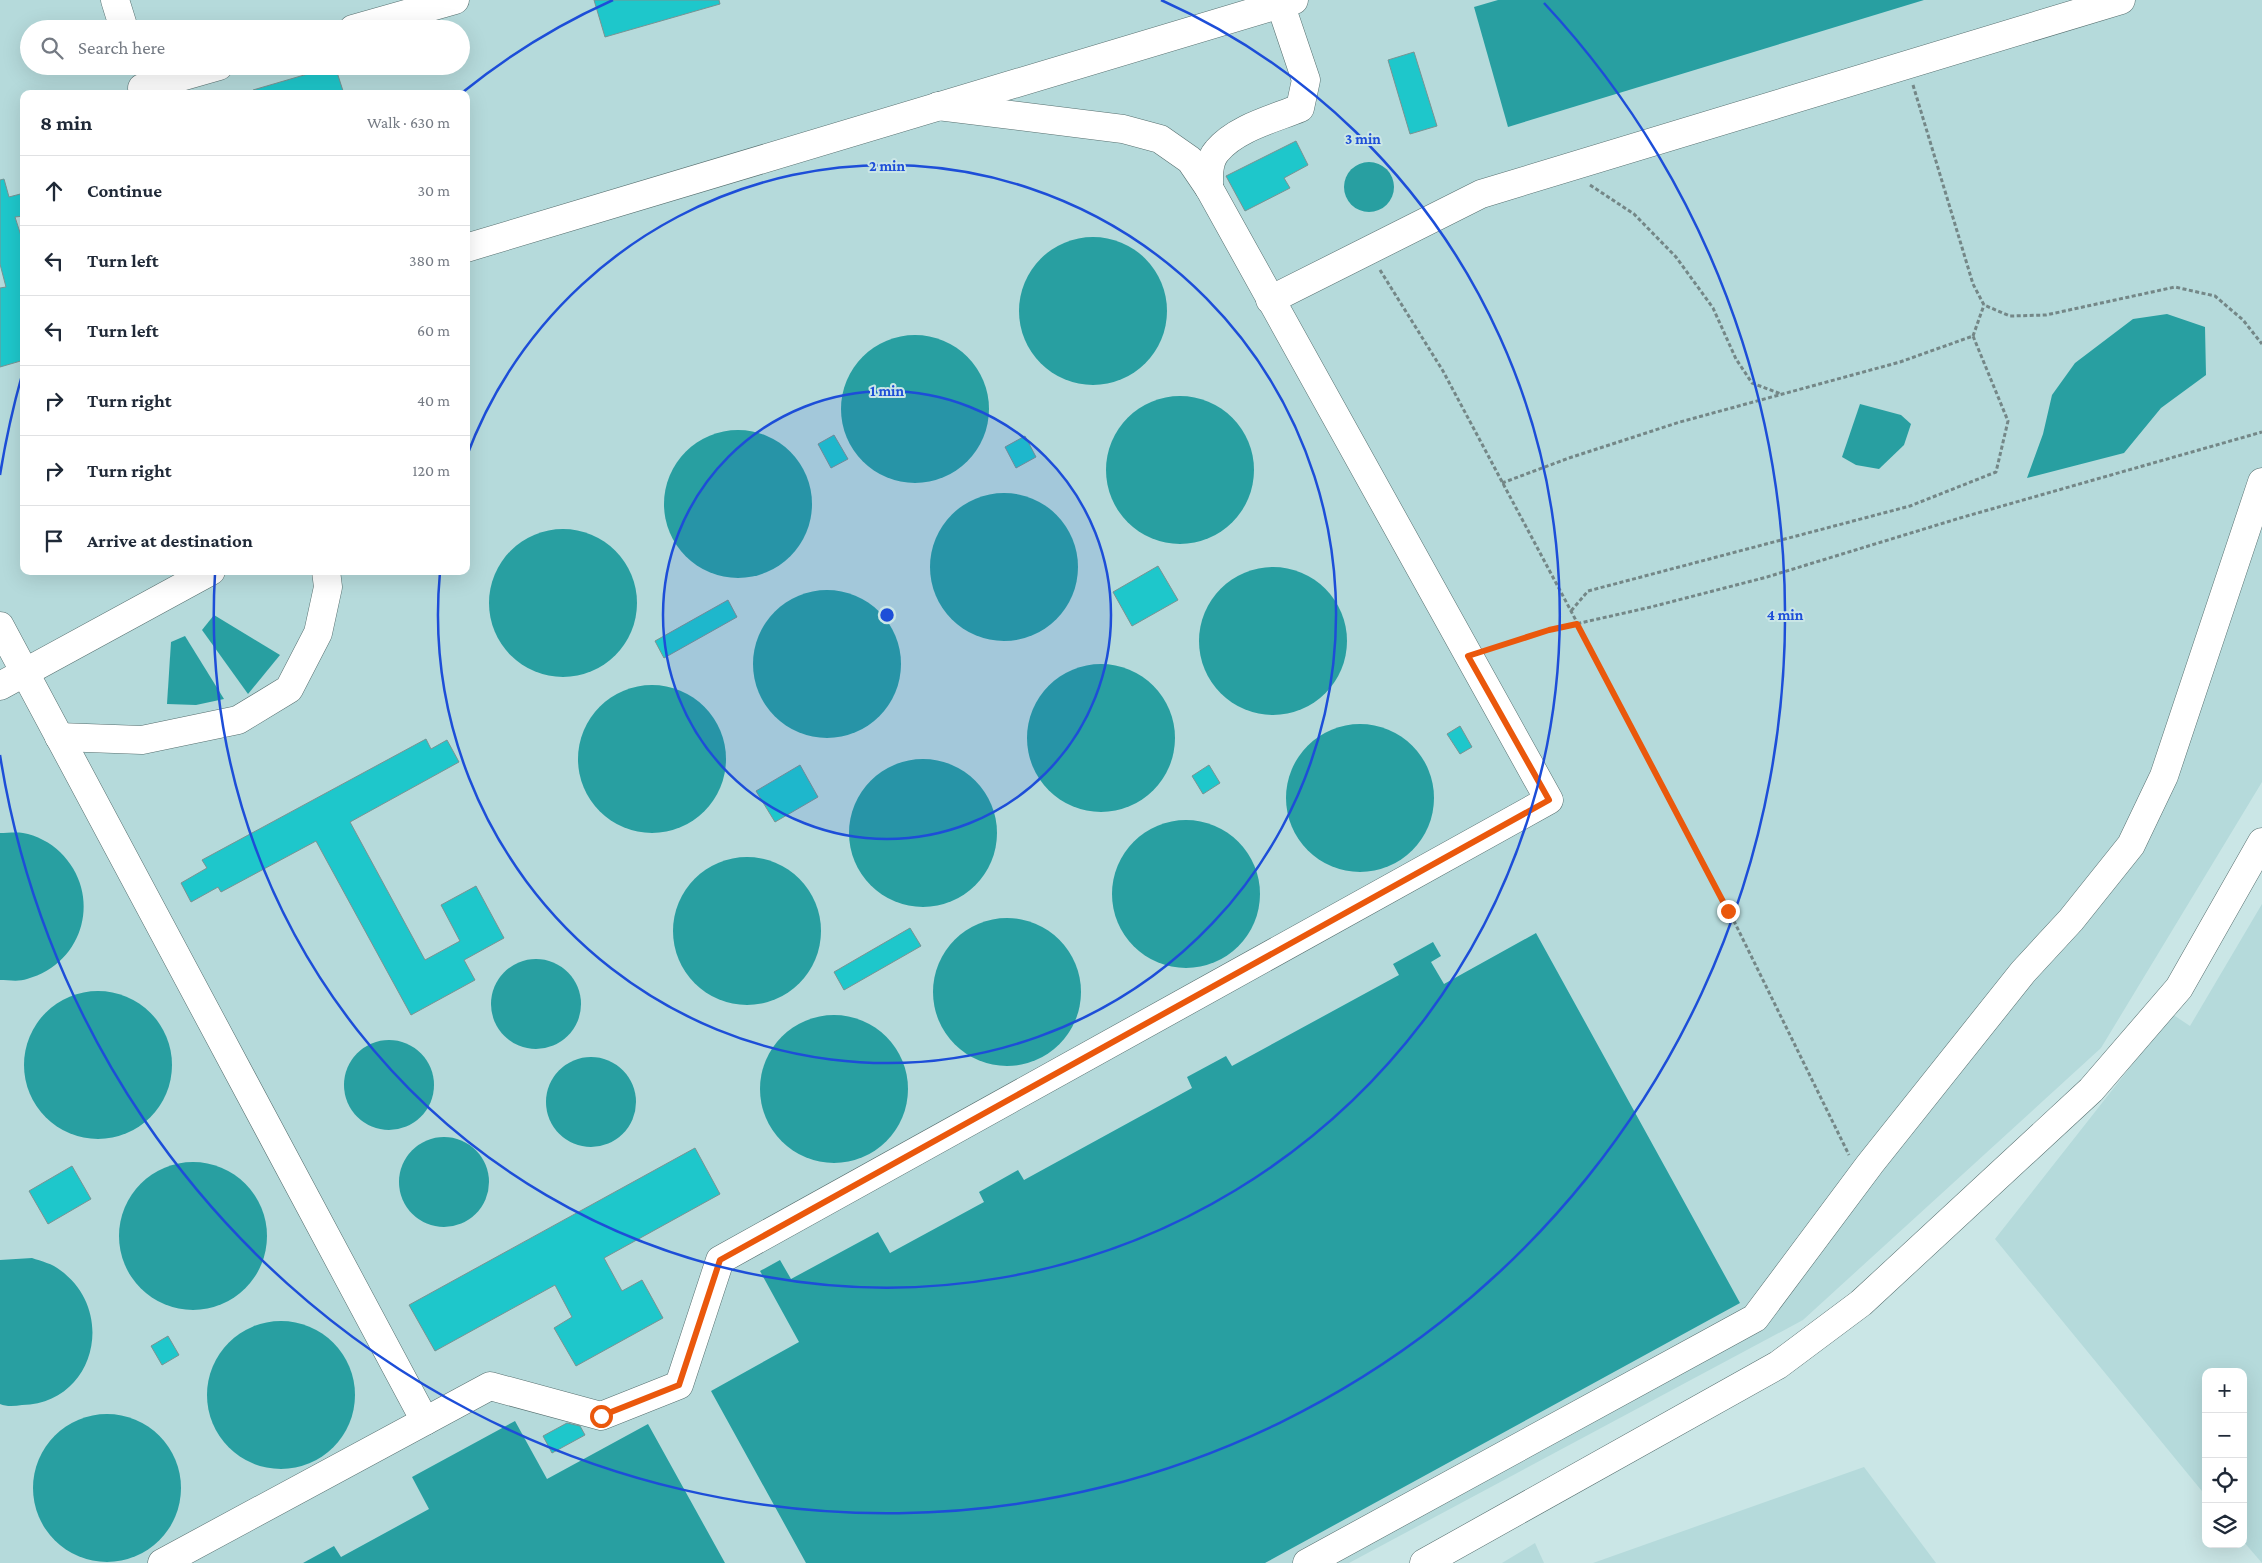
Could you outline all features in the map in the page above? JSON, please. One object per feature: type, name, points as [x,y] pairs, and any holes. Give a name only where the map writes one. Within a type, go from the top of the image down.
[{"type":"lane","points":[[115,0],[121,20]]},
{"type":"lane","points":[[1270,300],[1481,194],[2121,0]]},
{"type":"lane","points":[[384,20],[450,1]]},
{"type":"lane","points":[[470,247],[1284,1],[1306,80],[1300,108],[1240,133],[1216,151],[1209,169],[1208,188]]},
{"type":"lane","points":[[141,83],[178,75]]},
{"type":"lane","points":[[162,1563],[490,1386],[601,1416],[679,1385],[720,1260],[1549,800],[1208,188],[1190,160],[1160,139],[1123,129],[938,106]]},
{"type":"lane","points":[[1307,1563],[1756,1318],[1859,1179],[2023,972],[2072,920],[2131,845],[2164,776],[2262,482]]},
{"type":"lane","points":[[0,686],[204,575]]},
{"type":"lane","points":[[59,737],[142,740],[238,720],[289,689],[318,633],[328,587],[326,575]]},
{"type":"lane","points":[[0,626],[425,1421]]},
{"type":"lane","points":[[1424,1563],[1778,1365],[1861,1303],[2091,1090],[2178,988],[2262,842]]},
{"type":"path","points":[[1907,65],[1973,284],[1984,306],[2010,316],[2046,315],[2175,287],[2215,296],[2243,320],[2262,344]]},
{"type":"path","points":[[1589,184],[1634,214],[1676,257],[1713,308],[1736,358],[1752,383],[1781,395]]},
{"type":"path","points":[[1368,251],[1443,371],[1577,624],[1728,911],[1838,1130],[1859,1179]]},
{"type":"path","points":[[1570,611],[1588,591],[1910,506],[1996,472],[2008,421],[1973,336],[1984,306]]},
{"type":"path","points":[[1502,483],[1569,458],[1680,422],[1900,362],[1973,336]]},
{"type":"path","points":[[1468,656],[1549,630],[1767,576],[1970,515],[2262,432]]},
{"type":"shaded area","points":[[0,0],[2262,0],[2262,782],[2101,1048],[1803,1320],[1349,1563],[0,1563]]},
{"type":"shaded area","points":[[2262,904],[2262,1563],[2247,1546],[2247,1368],[2202,1368],[2202,1491],[1995,1239],[2172,1014],[2190,1026]]},
{"type":"shaded area","points":[[1864,1467],[1936,1563],[1593,1563]]},
{"type":"shaded area","points":[[1535,1543],[1544,1563],[1502,1563]]},
{"type":"water","points":[[1498,0],[1924,0],[1508,127],[1474,7]]},
{"type":"water","points":[[1364,162],[1374,162],[1387,169],[1394,182],[1394,192],[1387,205],[1374,212],[1364,212],[1355,208],[1348,201],[1344,192],[1344,182],[1348,173],[1355,166]]},
{"type":"water","points":[[1093,237],[1107,238],[1121,243],[1134,249],[1145,259],[1155,270],[1161,283],[1166,297],[1166,325],[1161,339],[1155,352],[1145,363],[1134,373],[1121,379],[1107,384],[1093,385],[1079,384],[1065,379],[1052,373],[1041,363],[1031,352],[1025,339],[1020,325],[1019,311],[1020,297],[1025,283],[1031,270],[1041,259],[1052,249],[1065,243],[1079,238]]},
{"type":"water","points":[[2167,314],[2205,327],[2206,375],[2161,408],[2124,453],[2027,478],[2043,434],[2052,395],[2075,363],[2133,319]]},
{"type":"water","points":[[915,335],[929,336],[943,341],[956,347],[967,357],[977,368],[983,381],[988,395],[988,423],[983,437],[977,450],[967,461],[956,471],[943,477],[929,482],[915,483],[901,482],[887,477],[874,471],[863,461],[853,450],[847,437],[842,423],[841,409],[842,395],[847,381],[853,368],[863,357],[874,347],[887,341],[901,336]]},
{"type":"water","points":[[1180,396],[1194,397],[1208,402],[1221,408],[1232,418],[1242,429],[1248,442],[1253,456],[1253,484],[1248,498],[1242,511],[1232,522],[1221,532],[1208,538],[1194,543],[1180,544],[1166,543],[1152,538],[1139,532],[1128,522],[1118,511],[1112,498],[1107,484],[1106,470],[1107,456],[1112,442],[1118,429],[1128,418],[1139,408],[1152,402],[1166,397]]},
{"type":"water","points":[[1860,404],[1901,415],[1911,424],[1904,445],[1879,469],[1856,465],[1842,457]]},
{"type":"water","points":[[738,430],[752,431],[766,436],[779,442],[790,452],[800,463],[806,476],[811,490],[811,518],[806,532],[800,545],[790,556],[779,566],[766,572],[752,577],[738,578],[724,577],[710,572],[697,566],[686,556],[676,545],[670,532],[665,518],[664,504],[665,490],[670,476],[676,463],[686,452],[697,442],[710,436],[724,431]]},
{"type":"water","points":[[1004,493],[1018,494],[1032,499],[1045,505],[1056,515],[1066,526],[1072,539],[1077,553],[1077,581],[1072,595],[1066,608],[1056,619],[1045,629],[1032,635],[1018,640],[1004,641],[990,640],[976,635],[963,629],[952,619],[942,608],[936,595],[931,581],[930,567],[931,553],[936,539],[942,526],[952,515],[963,505],[976,499],[990,494]]},
{"type":"water","points":[[563,529],[577,530],[591,535],[604,541],[615,551],[625,562],[631,575],[636,589],[636,617],[631,631],[625,644],[615,655],[604,665],[591,671],[577,676],[563,677],[549,676],[535,671],[522,665],[511,655],[501,644],[495,631],[490,617],[489,603],[490,589],[495,575],[501,562],[511,551],[522,541],[535,535],[549,530]]},
{"type":"water","points":[[1273,567],[1287,568],[1301,573],[1314,579],[1325,589],[1335,600],[1341,613],[1346,627],[1346,655],[1341,669],[1335,682],[1325,693],[1314,703],[1301,709],[1287,714],[1273,715],[1259,714],[1245,709],[1232,703],[1221,693],[1211,682],[1205,669],[1200,655],[1199,641],[1200,627],[1205,613],[1211,600],[1221,589],[1232,579],[1245,573],[1259,568]]},
{"type":"water","points":[[827,590],[841,591],[855,596],[868,602],[879,612],[889,623],[895,636],[900,650],[900,678],[895,692],[889,705],[879,716],[868,726],[855,732],[841,737],[827,738],[813,737],[799,732],[786,726],[775,716],[765,705],[759,692],[754,678],[753,664],[754,650],[759,636],[765,623],[775,612],[786,602],[799,596],[813,591]]},
{"type":"water","points":[[214,615],[280,655],[248,694],[202,630]]},
{"type":"water","points":[[185,636],[224,699],[196,705],[167,704],[171,642]]},
{"type":"water","points":[[1101,664],[1115,665],[1129,670],[1142,676],[1153,686],[1163,697],[1169,710],[1174,724],[1174,752],[1169,766],[1163,779],[1153,790],[1142,800],[1129,806],[1115,811],[1101,812],[1087,811],[1073,806],[1060,800],[1049,790],[1039,779],[1033,766],[1028,752],[1027,738],[1028,724],[1033,710],[1039,697],[1049,686],[1060,676],[1073,670],[1087,665]]},
{"type":"water","points":[[652,685],[666,686],[680,691],[693,697],[704,707],[714,718],[720,731],[725,745],[725,773],[720,787],[714,800],[704,811],[693,821],[680,827],[666,832],[652,833],[638,832],[624,827],[611,821],[600,811],[590,800],[584,787],[579,773],[578,759],[579,745],[584,731],[590,718],[600,707],[611,697],[624,691],[638,686]]},
{"type":"water","points":[[1360,724],[1374,725],[1388,730],[1401,736],[1412,746],[1422,757],[1428,770],[1433,784],[1433,812],[1428,826],[1422,839],[1412,850],[1401,860],[1388,866],[1374,871],[1360,872],[1346,871],[1332,866],[1319,860],[1308,850],[1298,839],[1292,826],[1287,812],[1286,798],[1287,784],[1292,770],[1298,757],[1308,746],[1319,736],[1332,730],[1346,725]]},
{"type":"water","points":[[923,759],[937,760],[951,765],[964,771],[975,781],[985,792],[991,805],[996,819],[996,847],[991,861],[985,874],[975,885],[964,895],[951,901],[937,906],[923,907],[909,906],[895,901],[882,895],[871,885],[861,874],[855,861],[850,847],[849,833],[850,819],[855,805],[861,792],[871,781],[882,771],[895,765],[909,760]]},
{"type":"water","points":[[1186,820],[1200,821],[1214,826],[1227,832],[1238,842],[1248,853],[1254,866],[1259,880],[1259,908],[1254,922],[1248,935],[1238,946],[1227,956],[1214,962],[1200,967],[1186,968],[1172,967],[1158,962],[1145,956],[1134,946],[1124,935],[1118,922],[1113,908],[1112,894],[1113,880],[1118,866],[1124,853],[1134,842],[1145,832],[1158,826],[1172,821]]},
{"type":"water","points":[[0,833],[28,834],[43,840],[60,852],[73,869],[81,887],[84,906],[81,925],[74,943],[63,958],[47,971],[21,980],[0,980]]},
{"type":"water","points":[[747,857],[775,862],[788,869],[799,879],[809,890],[816,903],[821,931],[816,959],[809,972],[799,983],[788,993],[775,1000],[747,1005],[719,1000],[706,993],[695,983],[685,972],[678,959],[673,931],[678,903],[685,890],[695,879],[706,869],[719,862]]},
{"type":"water","points":[[1007,918],[1021,919],[1035,924],[1048,930],[1059,940],[1069,951],[1075,964],[1080,978],[1080,1006],[1075,1020],[1069,1033],[1059,1044],[1048,1054],[1035,1060],[1021,1065],[1007,1066],[993,1065],[979,1060],[966,1054],[955,1044],[945,1033],[939,1020],[934,1006],[933,992],[934,978],[939,964],[945,951],[955,940],[966,930],[979,924],[993,919]]},
{"type":"water","points":[[1536,933],[1740,1303],[1265,1563],[806,1563],[711,1391],[799,1342],[760,1271],[780,1260],[791,1279],[878,1232],[890,1253],[984,1202],[979,1192],[1018,1170],[1024,1180],[1192,1088],[1187,1077],[1226,1056],[1232,1066],[1399,975],[1393,964],[1433,942],[1441,956],[1431,962],[1444,984]]},
{"type":"water","points":[[536,959],[553,963],[568,972],[577,987],[581,1004],[577,1021],[568,1036],[553,1045],[536,1049],[519,1045],[504,1036],[495,1021],[491,1004],[495,987],[504,972],[519,963]]},
{"type":"water","points":[[98,991],[112,992],[126,997],[139,1003],[150,1013],[160,1024],[166,1037],[171,1051],[171,1079],[166,1093],[160,1106],[150,1117],[139,1127],[126,1133],[112,1138],[98,1139],[84,1138],[70,1133],[57,1127],[46,1117],[36,1106],[30,1093],[25,1079],[24,1065],[25,1051],[30,1037],[36,1024],[46,1013],[57,1003],[70,997],[84,992]]},
{"type":"water","points":[[834,1015],[848,1016],[862,1021],[875,1027],[886,1037],[896,1048],[902,1061],[907,1075],[907,1103],[902,1117],[896,1130],[886,1141],[875,1151],[862,1157],[848,1162],[834,1163],[820,1162],[806,1157],[793,1151],[782,1141],[772,1130],[766,1117],[761,1103],[760,1089],[761,1075],[766,1061],[772,1048],[782,1037],[793,1027],[806,1021],[820,1016]]},
{"type":"water","points":[[389,1040],[406,1044],[421,1053],[430,1068],[434,1085],[430,1102],[421,1117],[406,1126],[389,1130],[372,1126],[357,1117],[348,1102],[344,1085],[348,1068],[357,1053],[372,1044]]},
{"type":"water","points":[[591,1057],[608,1061],[623,1070],[632,1085],[636,1102],[632,1119],[623,1134],[608,1143],[591,1147],[574,1143],[559,1134],[550,1119],[546,1102],[550,1085],[559,1070],[574,1061]]},
{"type":"water","points":[[444,1137],[461,1141],[476,1150],[485,1165],[489,1182],[485,1199],[476,1214],[461,1223],[444,1227],[427,1223],[412,1214],[403,1199],[399,1182],[403,1165],[412,1150],[427,1141]]},
{"type":"water","points":[[193,1162],[221,1167],[234,1174],[245,1184],[255,1195],[262,1208],[267,1236],[262,1264],[255,1277],[245,1288],[234,1298],[221,1305],[193,1310],[165,1305],[152,1298],[141,1288],[131,1277],[124,1264],[119,1236],[124,1208],[131,1195],[141,1184],[152,1174],[165,1167]]},
{"type":"water","points":[[32,1258],[57,1268],[78,1288],[89,1309],[92,1331],[90,1353],[81,1373],[66,1389],[47,1401],[5,1406],[0,1404],[0,1260]]},
{"type":"water","points":[[281,1321],[295,1322],[309,1327],[322,1333],[333,1343],[343,1354],[349,1367],[354,1381],[354,1409],[349,1423],[343,1436],[333,1447],[322,1457],[309,1463],[295,1468],[281,1469],[267,1468],[253,1463],[240,1457],[229,1447],[219,1436],[213,1423],[208,1409],[207,1395],[208,1381],[213,1367],[219,1354],[229,1343],[240,1333],[253,1327],[267,1322]]},
{"type":"water","points":[[107,1414],[121,1415],[135,1420],[148,1426],[159,1436],[169,1447],[175,1460],[180,1474],[180,1502],[175,1516],[169,1529],[159,1540],[148,1550],[135,1556],[121,1561],[107,1562],[93,1561],[79,1556],[66,1550],[55,1540],[45,1529],[39,1516],[34,1502],[33,1488],[34,1474],[39,1460],[45,1447],[55,1436],[66,1426],[79,1420],[93,1415]]},
{"type":"water","points":[[515,1421],[547,1479],[648,1424],[725,1563],[303,1563],[334,1546],[341,1557],[429,1509],[412,1477]]},
{"type":"building","points":[[594,0],[719,0],[720,4],[605,37]]},
{"type":"building","points":[[1414,52],[1437,126],[1410,134],[1388,60]]},
{"type":"building","points":[[304,75],[338,75],[343,90],[253,90]]},
{"type":"building","points":[[1296,141],[1308,165],[1284,178],[1290,188],[1245,211],[1226,176]]},
{"type":"building","points":[[4,179],[9,197],[20,194],[20,216],[15,217],[20,233],[20,361],[0,367],[0,288],[6,287],[0,264],[0,180]]},
{"type":"building","points":[[834,435],[848,459],[831,468],[818,444]]},
{"type":"building","points":[[1025,436],[1036,457],[1016,468],[1005,447]]},
{"type":"building","points":[[1158,566],[1178,600],[1132,626],[1113,592]]},
{"type":"building","points":[[728,600],[737,617],[664,658],[655,641]]},
{"type":"building","points":[[1460,726],[1472,747],[1460,754],[1447,734]]},
{"type":"building","points":[[426,739],[431,749],[447,740],[459,762],[350,822],[425,960],[460,941],[441,905],[476,886],[504,938],[464,960],[475,980],[411,1015],[316,841],[221,892],[218,887],[191,902],[181,883],[207,868],[202,860]]},
{"type":"building","points":[[800,765],[818,797],[775,822],[756,791]]},
{"type":"building","points":[[1209,765],[1220,783],[1203,794],[1192,776]]},
{"type":"building","points":[[910,928],[921,946],[844,990],[834,972]]},
{"type":"building","points":[[695,1148],[720,1194],[604,1258],[622,1291],[642,1280],[663,1318],[576,1366],[554,1328],[572,1317],[555,1285],[435,1351],[409,1305]]},
{"type":"building","points":[[72,1166],[91,1199],[48,1224],[29,1191]]},
{"type":"building","points":[[168,1336],[179,1355],[162,1365],[151,1346]]},
{"type":"building","points":[[567,1423],[580,1426],[585,1435],[552,1453],[543,1436]]},
{"type":"route","points":[[601,1416],[679,1385],[720,1260],[1549,800],[1468,656],[1549,630],[1577,624],[1728,911]]}]
